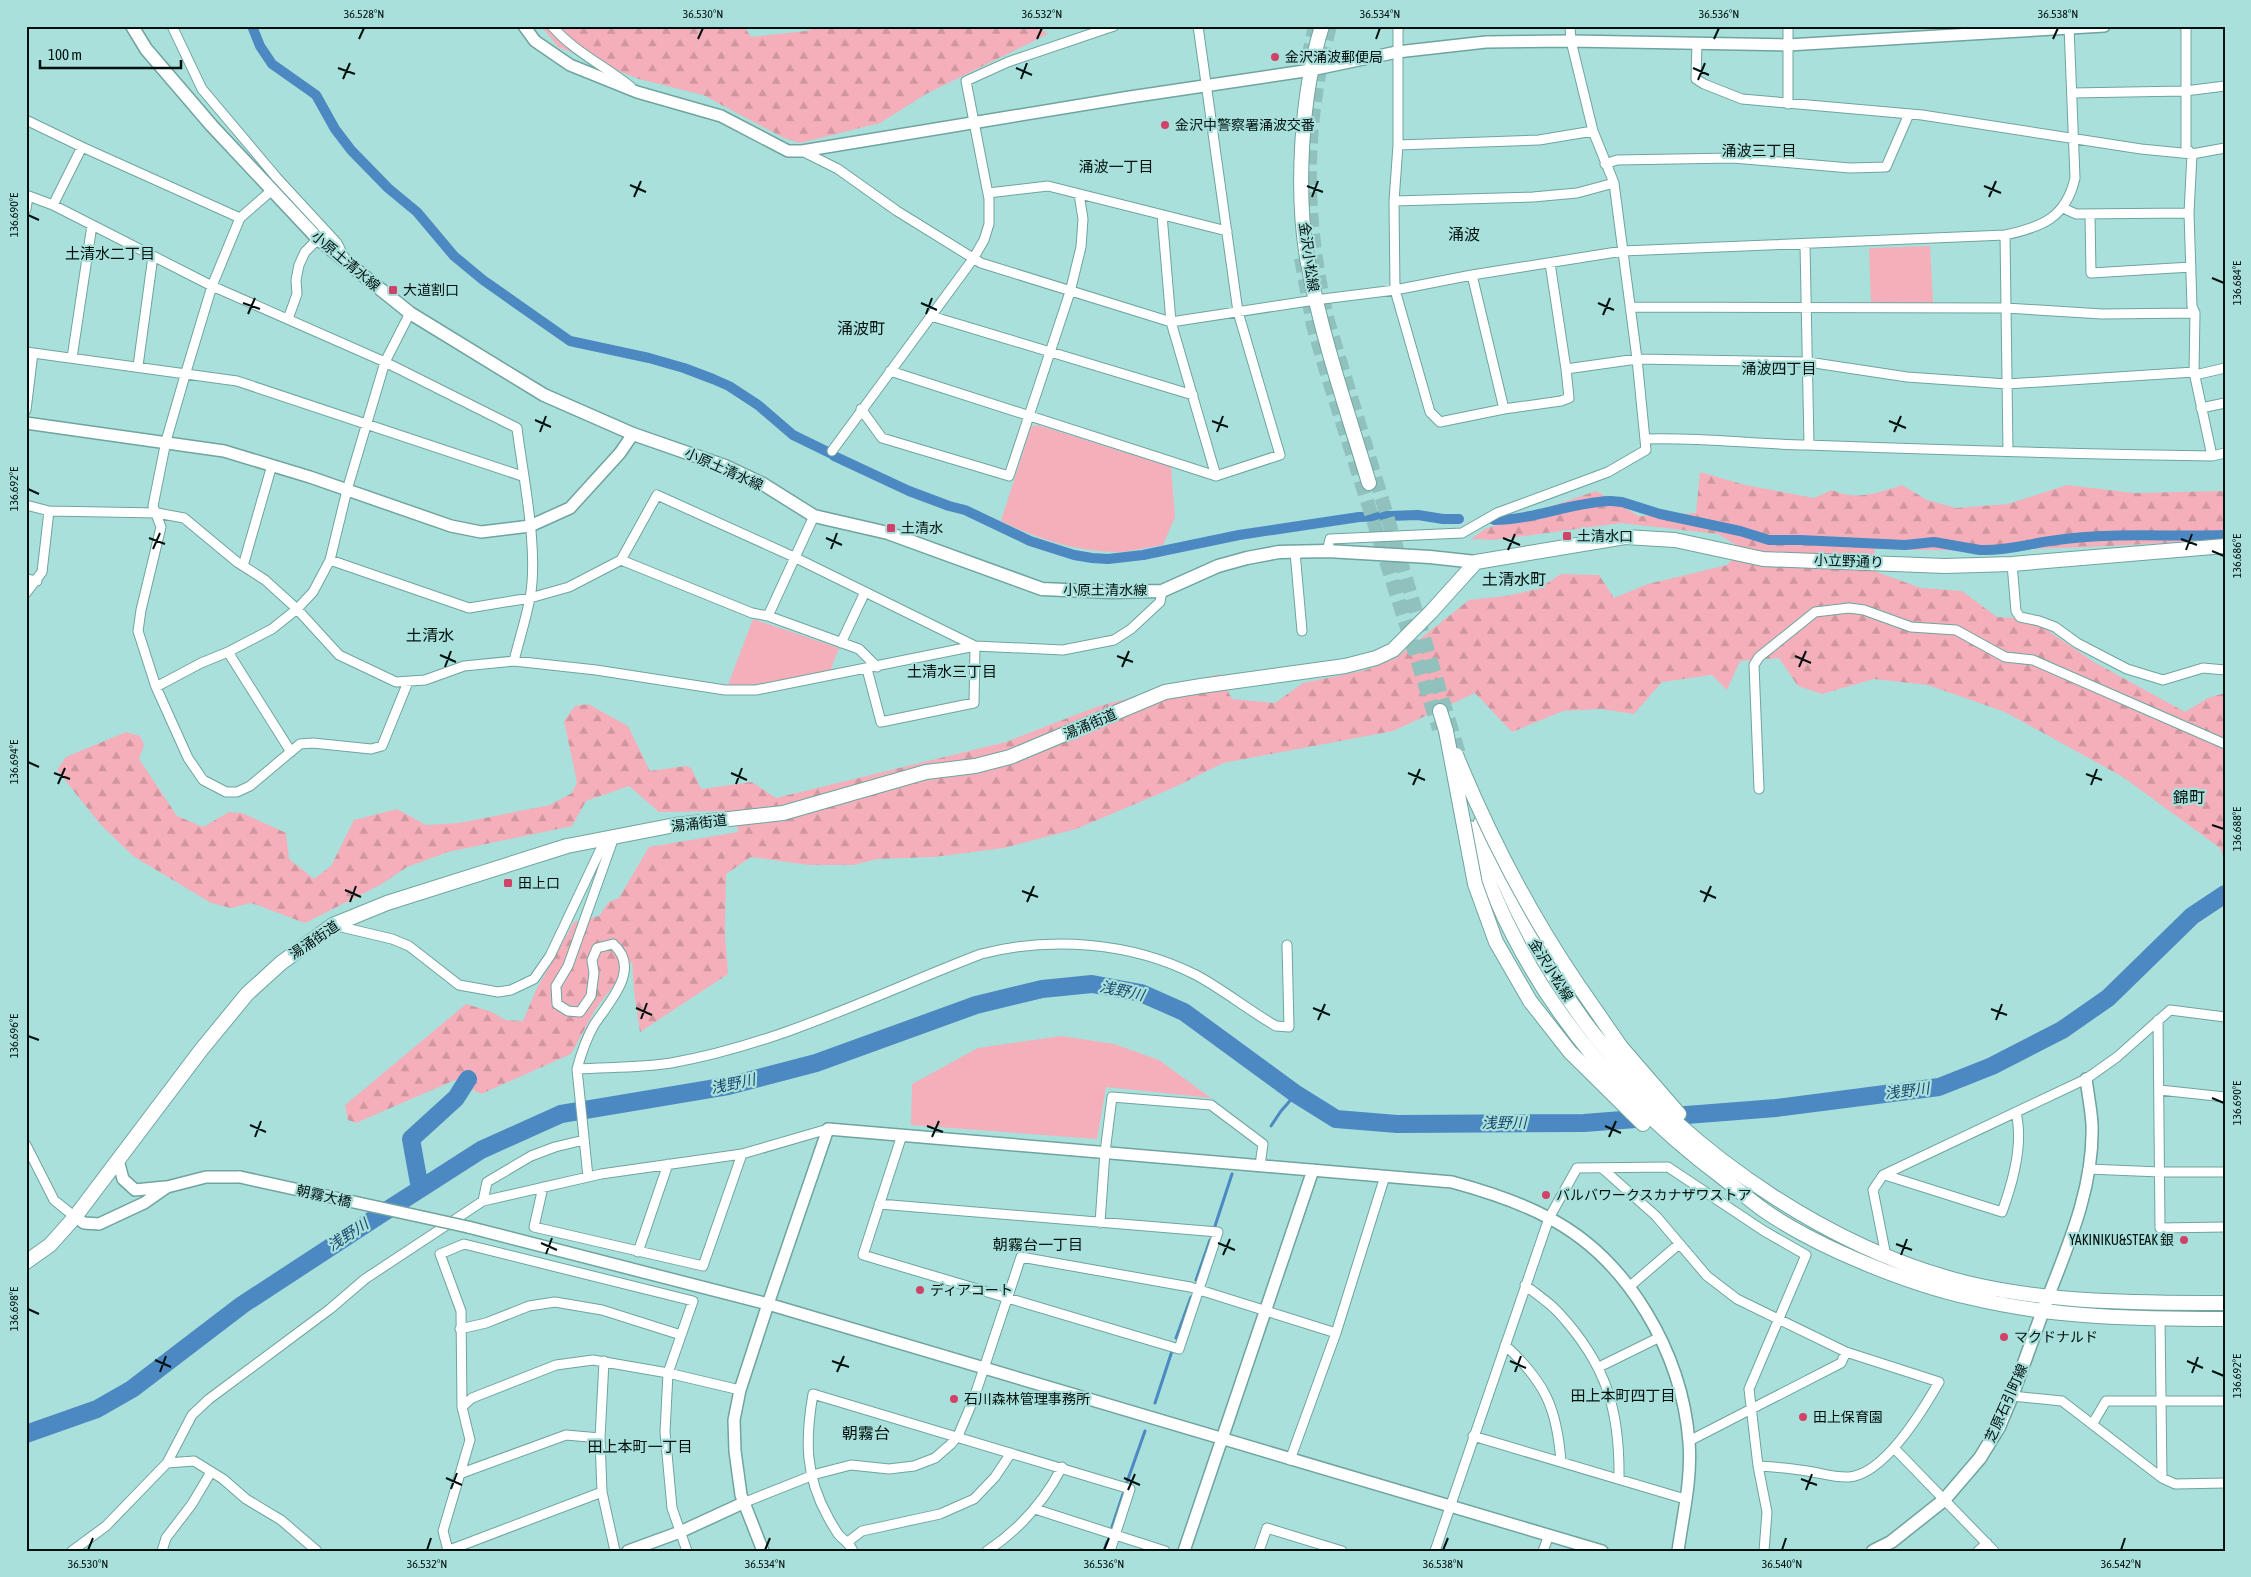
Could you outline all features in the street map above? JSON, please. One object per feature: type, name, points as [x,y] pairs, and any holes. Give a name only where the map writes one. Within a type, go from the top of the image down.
[{"type":"main road","name":"小原土清水線","points":[[132,26],[146,49],[271,191],[318,239],[410,313],[544,395],[633,434],[725,466],[763,484],[814,516],[888,534],[1042,589],[1111,592],[1162,591],[1218,566],[1279,552],[1327,551],[1430,557],[1476,562]]},
{"type":"main road","name":"金沢小松線","points":[[1322,26],[1311,70],[1304,136],[1302,199],[1308,261],[1315,300],[1369,483]]},
{"type":"main road","name":"小立野通り","points":[[1476,562],[1635,537],[1676,540],[1763,559],[1945,566],[2012,564],[2225,546]]},
{"type":"main road","name":"湯涌街道","points":[[26,1262],[50,1245],[75,1217],[201,1050],[247,994],[281,963],[333,925],[386,904],[558,849],[675,825],[783,813],[926,772],[975,766],[1010,757],[1165,692],[1345,666],[1376,658],[1393,650],[1431,612],[1476,562]]},
{"type":"main road","points":[[1440,711],[1446,731],[1475,884],[1496,942],[1530,1002],[1570,1052],[1598,1081],[1725,1188],[1813,1239],[1862,1261],[1938,1289],[1984,1301],[2044,1312],[2117,1318],[2225,1319]]},
{"type":"main road","points":[[1446,731],[1499,848],[1535,915],[1576,982],[1621,1047],[1646,1078],[1707,1145],[1793,1209],[1830,1230],[1886,1256],[1965,1282],[2021,1294],[2048,1297],[2125,1303],[2225,1303]]},
{"type":"main road","name":"金沢小松線","points":[[1675,1146],[1613,1081],[1562,1015],[1523,955],[1504,920],[1480,864],[1454,759],[1493,858],[1522,923],[1540,955],[1584,1023],[1632,1079],[1707,1145]]},
{"type":"main road","name":"芝原石引町線","points":[[1873,1551],[1891,1542],[1944,1500],[1980,1458],[1999,1427],[2044,1312],[2048,1297]]},
{"type":"street","points":[[172,26],[202,89],[277,178],[337,243],[347,264]]},
{"type":"street","points":[[524,26],[535,41],[570,65],[638,92],[721,116],[788,151],[802,151],[1311,70],[1397,52],[1486,42],[1571,41],[1788,45],[1939,31],[2104,26]]},
{"type":"street","points":[[552,26],[571,46],[606,67],[638,92]]},
{"type":"street","points":[[832,451],[973,259],[984,240],[989,224],[988,193],[966,81],[982,72],[1008,62],[1114,26]]},
{"type":"street","points":[[890,371],[1216,476],[1280,455],[1238,312],[1208,85],[1198,26]]},
{"type":"street","points":[[1398,26],[1398,145],[1394,201],[1395,290],[1430,412],[1440,422],[1569,398],[1550,263]]},
{"type":"street","points":[[1327,551],[1330,539],[1432,532],[1462,533],[1497,513],[1608,472],[1646,450],[1637,359],[1614,183],[1594,132],[1571,41],[1570,26]]},
{"type":"street","points":[[1788,26],[1788,104]]},
{"type":"street","points":[[2186,26],[2186,148],[2192,154],[2189,212],[2192,306],[2195,313],[2194,374],[2212,456]]},
{"type":"street","points":[[802,151],[838,169],[897,211],[981,263],[1171,322],[1395,290],[1472,275],[1623,251],[1806,245],[2006,235],[2032,229],[2046,222],[2063,208],[2073,190],[2075,178],[2069,27]]},
{"type":"street","points":[[1697,44],[1696,78],[1704,84],[1742,99],[1909,114],[2141,149],[2192,154],[2225,148]]},
{"type":"street","points":[[2072,93],[2185,91],[2225,86]]},
{"type":"street","points":[[1605,164],[1618,160],[1733,158],[1850,168],[1886,167],[1909,114]]},
{"type":"street","points":[[26,120],[240,218]]},
{"type":"street","points":[[1398,145],[1539,140],[1594,132]]},
{"type":"street","points":[[53,205],[82,147]]},
{"type":"street","points":[[1394,201],[1533,197],[1577,193],[1614,183]]},
{"type":"street","points":[[988,193],[1048,186],[1227,231]]},
{"type":"street","points":[[271,191],[240,218],[212,286],[186,372],[166,441],[153,506],[157,512],[161,527],[141,610],[138,631],[156,688],[188,758],[203,780],[226,792],[237,792],[250,786],[300,744],[313,743],[371,749],[382,746],[408,682]]},
{"type":"street","points":[[861,409],[882,438],[1009,476],[1070,292],[1081,247],[1083,219],[1079,194]]},
{"type":"street","points":[[26,209],[27,196],[53,205],[212,286],[385,362],[517,428],[530,526],[532,572],[530,598],[514,661]]},
{"type":"street","points":[[2063,208],[2076,214],[2189,212]]},
{"type":"street","points":[[2090,214],[2091,273],[2191,267]]},
{"type":"street","points":[[1162,215],[1171,322],[1216,476]]},
{"type":"street","points":[[72,358],[92,225]]},
{"type":"street","points":[[2006,235],[2008,451]]},
{"type":"street","points":[[288,319],[297,294],[296,280],[299,265],[305,252],[318,239]]},
{"type":"street","points":[[1806,245],[1809,445]]},
{"type":"street","points":[[138,366],[154,256]]},
{"type":"street","points":[[1472,275],[1504,409]]},
{"type":"street","points":[[1630,307],[2006,308],[2102,314],[2195,313]]},
{"type":"street","points":[[156,688],[201,663],[228,652],[272,629],[297,609],[313,592],[330,560],[347,490],[385,362],[410,313]]},
{"type":"street","points":[[931,316],[1192,395]]},
{"type":"street","points":[[26,410],[30,352],[186,372],[237,380],[522,476]]},
{"type":"street","points":[[1566,369],[1637,359],[1808,362],[1907,377],[2007,384],[2194,374],[2225,368]]},
{"type":"street","points":[[2201,408],[2225,403]]},
{"type":"street","points":[[26,423],[166,441],[224,451],[347,490],[451,526],[481,532],[530,526],[570,508],[620,453],[633,434]]},
{"type":"street","points":[[1644,439],[1678,438],[1736,443],[2212,456],[2225,453]]},
{"type":"street","points":[[243,566],[272,466]]},
{"type":"street","points":[[330,560],[468,608],[530,598],[570,587],[621,560],[657,495],[794,557],[976,646]]},
{"type":"street","points":[[26,505],[49,511],[157,512],[184,518],[243,566],[265,580],[297,609],[339,655],[396,682],[424,680],[464,666],[514,661],[596,670],[726,690],[756,690],[976,646],[1063,650],[1114,640],[1130,629],[1160,602],[1162,591]]},
{"type":"street","points":[[26,593],[42,572],[49,511]]},
{"type":"street","points":[[768,616],[814,516]]},
{"type":"street","points":[[1294,552],[1302,631]]},
{"type":"street","points":[[621,560],[752,613],[768,616],[859,649],[877,667]]},
{"type":"street","points":[[2012,564],[2016,611],[2020,617],[2055,627],[2078,643],[2127,669],[2163,680],[2203,668],[2225,670]]},
{"type":"street","points":[[26,579],[37,581]]},
{"type":"street","points":[[841,642],[865,592]]},
{"type":"street","points":[[1759,789],[1754,664],[1759,657],[1816,612],[1849,608],[1864,610],[1911,627],[1956,630],[2005,657],[2032,660],[2225,744]]},
{"type":"street","points":[[866,669],[881,722],[974,703],[976,646]]},
{"type":"street","points":[[228,652],[291,752]]},
{"type":"street","points":[[333,925],[392,939],[408,946],[458,985],[498,992],[510,990],[534,979],[550,956],[609,838]]},
{"type":"street","points":[[588,1177],[577,1069],[581,1053],[594,1026],[616,995],[622,979],[625,963],[620,950],[613,944],[597,948],[592,960],[594,973],[591,996],[580,1012],[568,1011],[557,1004],[556,986],[568,966],[609,838]]},
{"type":"street","points":[[577,1069],[670,1063],[729,1050],[787,1032],[981,954],[1007,947],[1034,944],[1088,946],[1154,956],[1196,975],[1276,1026],[1289,1027],[1287,945]]},
{"type":"street","points":[[1886,1256],[1872,1190],[1885,1175],[2086,1079],[2117,1057],[2170,1010],[2225,1017]]},
{"type":"street","points":[[2158,1020],[2160,1228],[2225,1227]]},
{"type":"street","points":[[2048,1297],[2071,1238],[2085,1195],[2092,1124],[2086,1079]]},
{"type":"street","points":[[2160,1090],[2225,1097]]},
{"type":"street","points":[[1100,1223],[1105,1152],[1112,1097],[1211,1105],[1263,1144],[1260,1165]]},
{"type":"street","points":[[1885,1175],[2002,1212],[2011,1187],[2018,1146],[2018,1121],[2016,1113]]},
{"type":"street","points":[[763,1551],[743,1503],[735,1451],[734,1428],[740,1390],[828,1128]]},
{"type":"street","points":[[72,1551],[106,1526],[167,1463],[192,1415],[209,1399],[330,1309],[365,1279],[483,1201],[588,1177],[742,1154],[828,1128],[1452,1182],[1498,1194],[1549,1218],[1587,1243],[1629,1287],[1660,1337],[1678,1380],[1689,1441],[1689,1464],[1678,1551]]},
{"type":"street","points":[[879,1204],[1218,1232],[1179,1349],[864,1255],[879,1204],[902,1135]]},
{"type":"street","points":[[483,1201],[487,1182],[531,1156],[584,1137]]},
{"type":"street","points":[[26,1145],[54,1200],[84,1223],[99,1224],[144,1203],[167,1187]]},
{"type":"street","points":[[543,1187],[534,1227],[703,1266],[742,1154]]},
{"type":"street","points":[[118,1160],[123,1179],[135,1190],[167,1187]]},
{"type":"street","points":[[638,1252],[668,1164]]},
{"type":"street","points":[[1435,1551],[1549,1218],[1577,1168],[1668,1167],[1764,1231],[1806,1255]]},
{"type":"street","points":[[1603,1168],[1656,1216],[1707,1276],[1737,1299],[1846,1352],[1939,1382],[1922,1413],[1894,1448],[1875,1465],[1852,1477],[1758,1466]]},
{"type":"street","points":[[2088,1169],[2225,1172]]},
{"type":"street","points":[[1184,1551],[1313,1170]]},
{"type":"street","points":[[1290,1460],[1336,1332],[1385,1176]]},
{"type":"street","name":"朝霧大橋","points":[[167,1187],[206,1177],[240,1177],[468,1227],[768,1304],[985,1366],[1290,1460],[1450,1505],[1602,1551]]},
{"type":"street","points":[[1764,1551],[1767,1512],[1758,1466],[1749,1389],[1813,1239]]},
{"type":"street","points":[[602,1492],[447,1550],[443,1531],[462,1474],[470,1440],[462,1407],[460,1311],[440,1254],[464,1244],[693,1301],[668,1374],[665,1432],[672,1508],[687,1551]]},
{"type":"street","points":[[1629,1287],[1679,1244]]},
{"type":"street","points":[[628,1551],[680,1532],[743,1503],[810,1476],[851,1465],[889,1469],[914,1466],[935,1458],[958,1436],[985,1366],[1021,1257],[1199,1290],[1336,1332]]},
{"type":"street","points":[[1525,1285],[1558,1311],[1599,1367],[1610,1395],[1619,1445],[1619,1479]]},
{"type":"street","points":[[460,1329],[486,1323],[529,1306],[555,1302],[602,1310],[681,1335]]},
{"type":"street","points":[[2160,1319],[2162,1478]]},
{"type":"street","points":[[1599,1367],[1660,1337]]},
{"type":"street","points":[[1505,1345],[1528,1368],[1550,1400],[1559,1434],[1561,1462]]},
{"type":"street","points":[[1689,1441],[1841,1363],[1846,1352]]},
{"type":"street","points":[[462,1407],[472,1398],[556,1365],[593,1360],[740,1390]]},
{"type":"street","points":[[604,1361],[600,1438],[602,1492],[615,1551]]},
{"type":"street","points":[[853,1551],[849,1541],[839,1536],[827,1515],[810,1476],[807,1450],[808,1423],[813,1394],[1062,1467],[1130,1489],[1110,1551]]},
{"type":"street","points":[[2012,1396],[2062,1401],[2162,1478],[2175,1484],[2225,1483]]},
{"type":"street","points":[[2093,1423],[2106,1401],[2225,1401]]},
{"type":"street","points":[[462,1474],[566,1435],[600,1438]]},
{"type":"street","points":[[1473,1436],[1685,1498]]},
{"type":"street","points":[[1894,1448],[1994,1551]]},
{"type":"street","points":[[849,1541],[862,1531],[940,1514],[974,1499],[996,1477],[1011,1453]]},
{"type":"street","points":[[167,1463],[194,1461],[223,1479],[246,1499],[281,1520],[316,1551]]},
{"type":"street","points":[[987,1551],[1008,1537],[1035,1509],[1049,1492],[1062,1467]]},
{"type":"street","points":[[162,1551],[166,1538],[192,1504],[211,1472]]},
{"type":"street","points":[[1035,1509],[1165,1551]]},
{"type":"street","points":[[1259,1551],[1267,1528],[1342,1551]]},
{"type":"street","points":[[1544,1551],[1549,1535]]},
{"type":"street","points":[[1978,1551],[1987,1543]]},
{"type":"green space","points":[[541,26],[744,26],[751,37],[806,31],[823,26],[1037,26],[1048,34],[926,94],[880,123],[800,143],[784,138],[703,95],[639,79],[558,47]]},
{"type":"green space","points":[[1930,246],[1933,303],[1871,303],[1869,248]]},
{"type":"green space","points":[[1038,425],[1171,467],[1175,517],[1163,545],[1119,552],[1084,549],[1041,538],[1001,521],[1031,427]]},
{"type":"green space","points":[[1700,472],[1745,485],[1814,498],[1832,490],[1850,495],[1867,495],[1902,485],[1927,500],[1956,508],[2008,504],[2067,485],[2134,493],[2225,491],[2225,539],[2050,548],[1963,550],[1875,549],[1874,571],[1921,588],[1962,591],[1997,617],[2031,619],[2094,662],[2185,712],[2208,698],[2225,693],[2225,861],[2220,848],[2123,777],[2005,712],[1928,685],[1874,679],[1822,694],[1798,686],[1779,658],[1740,661],[1727,690],[1712,675],[1662,682],[1634,714],[1601,709],[1563,711],[1512,732],[1475,693],[1393,731],[1223,763],[1175,787],[1076,829],[1004,848],[934,857],[877,859],[853,865],[809,865],[751,857],[726,874],[725,936],[728,974],[640,1032],[632,961],[595,1010],[571,1054],[481,1094],[455,1080],[356,1123],[348,1120],[345,1105],[466,1004],[492,1012],[505,1020],[523,1021],[536,990],[574,922],[599,916],[609,902],[619,898],[649,847],[738,832],[735,811],[659,812],[629,786],[586,801],[572,826],[448,852],[407,867],[380,885],[305,923],[251,903],[231,908],[211,903],[133,856],[100,824],[57,770],[66,757],[126,732],[140,736],[144,745],[139,759],[177,816],[203,827],[229,812],[242,813],[286,833],[289,859],[314,879],[331,866],[354,820],[397,809],[426,825],[459,823],[550,805],[572,793],[577,782],[564,721],[575,706],[588,704],[628,726],[650,771],[686,766],[691,768],[701,789],[752,782],[776,798],[1006,742],[1096,707],[1219,674],[1232,699],[1275,703],[1303,683],[1366,670],[1396,658],[1469,600],[1506,596],[1538,589],[1561,574],[1599,575],[1614,598],[1648,584],[1727,565],[1742,549],[1718,534],[1621,523],[1494,540],[1471,539],[1485,529],[1596,491],[1639,516],[1696,513]]},
{"type":"green space","points":[[753,619],[839,648],[830,671],[753,685],[728,685]]},
{"type":"green space","points":[[1061,1036],[1114,1044],[1159,1060],[1211,1098],[1106,1087],[1097,1139],[911,1125],[912,1084],[978,1048]]},
{"type":"waterway","points":[[252,26],[260,46],[272,64],[316,95],[335,129],[351,150],[388,188],[417,212],[454,256],[483,280],[570,341],[649,358],[713,379],[729,386],[758,405],[793,435],[832,454]]},
{"type":"waterway","points":[[834,456],[909,491],[965,510],[1030,541],[1074,555],[1092,558],[1108,559],[1143,555],[1239,535],[1359,517],[1418,515],[1443,519],[1459,519]]},
{"type":"waterway","points":[[1494,520],[1523,517],[1594,502],[1609,501]]},
{"type":"waterway","points":[[1611,501],[1622,502],[1660,514],[1740,531],[1769,540],[1905,545],[1934,542],[1980,550]]},
{"type":"waterway","points":[[1981,550],[2099,536],[2225,535]]},
{"type":"waterway","name":"浅野川","points":[[26,1434],[97,1409],[132,1389],[242,1305],[481,1150],[561,1114],[728,1086],[816,1063],[976,1005],[1042,989],[1092,984],[1141,993],[1184,1012],[1296,1094],[1336,1119],[1397,1124],[1584,1123],[1776,1108],[1939,1087],[1992,1066],[2062,1030],[2108,998],[2192,916],[2225,894]]},
{"type":"waterway","points":[[420,1189],[411,1139],[456,1098],[468,1079]]},
{"type":"waterway","points":[[1271,1126],[1296,1094]]},
{"type":"waterway","points":[[1215,1226],[1232,1174]]},
{"type":"waterway","points":[[1196,1280],[1210,1240]]},
{"type":"waterway","points":[[1176,1338],[1191,1297]]},
{"type":"waterway","points":[[1155,1403],[1172,1351]]},
{"type":"waterway","points":[[1127,1482],[1145,1431]]},
{"type":"waterway","points":[[1112,1527],[1123,1494]]},
{"type":"waterway","points":[[1104,1551],[1107,1542]]},
{"type":"tunnel","points":[[1308,58],[1315,26]]},
{"type":"tunnel","points":[[1330,26],[1321,64],[1311,137],[1311,210],[1320,283],[1328,321],[1460,757]]},
{"type":"tunnel","points":[[1301,258],[1313,325],[1326,371],[1439,729]]},
{"type":"place","name":"金沢涌波郵便局","points":[[1275,57]]},
{"type":"place","name":"金沢中警察署涌波交番","points":[[1165,125]]},
{"type":"place","name":"大道割口","points":[[393,290]]},
{"type":"place","name":"土清水","points":[[891,528]]},
{"type":"place","name":"土清水口","points":[[1567,536]]},
{"type":"place","name":"田上口","points":[[508,883]]},
{"type":"place","name":"バルバワークスカナザワストア","points":[[1546,1195]]},
{"type":"place","name":"YAKINIKU&STEAK 銀","points":[[2184,1240]]},
{"type":"place","name":"ディアコート","points":[[920,1290]]},
{"type":"place","name":"マクドナルド","points":[[2004,1337]]},
{"type":"place","name":"石川森林管理事務所","points":[[954,1399]]},
{"type":"place","name":"田上保育園","points":[[1803,1417]]},
{"type":"district","name":"涌波三丁目","points":[[1759,151]]},
{"type":"district","name":"涌波一丁目","points":[[1116,167]]},
{"type":"district","name":"涌波","points":[[1464,234]]},
{"type":"district","name":"土清水二丁目","points":[[110,254]]},
{"type":"district","name":"涌波町","points":[[861,328]]},
{"type":"district","name":"涌波四丁目","points":[[1779,369]]},
{"type":"district","name":"土清水町","points":[[1514,579]]},
{"type":"district","name":"土清水","points":[[430,635]]},
{"type":"district","name":"土清水三丁目","points":[[952,672]]},
{"type":"district","name":"錦町","points":[[2189,797]]},
{"type":"district","name":"朝霧台一丁目","points":[[1038,1245]]},
{"type":"district","name":"田上本町四丁目","points":[[1623,1396]]},
{"type":"district","name":"朝霧台","points":[[866,1433]]},
{"type":"district","name":"田上本町一丁目","points":[[640,1447]]}]
